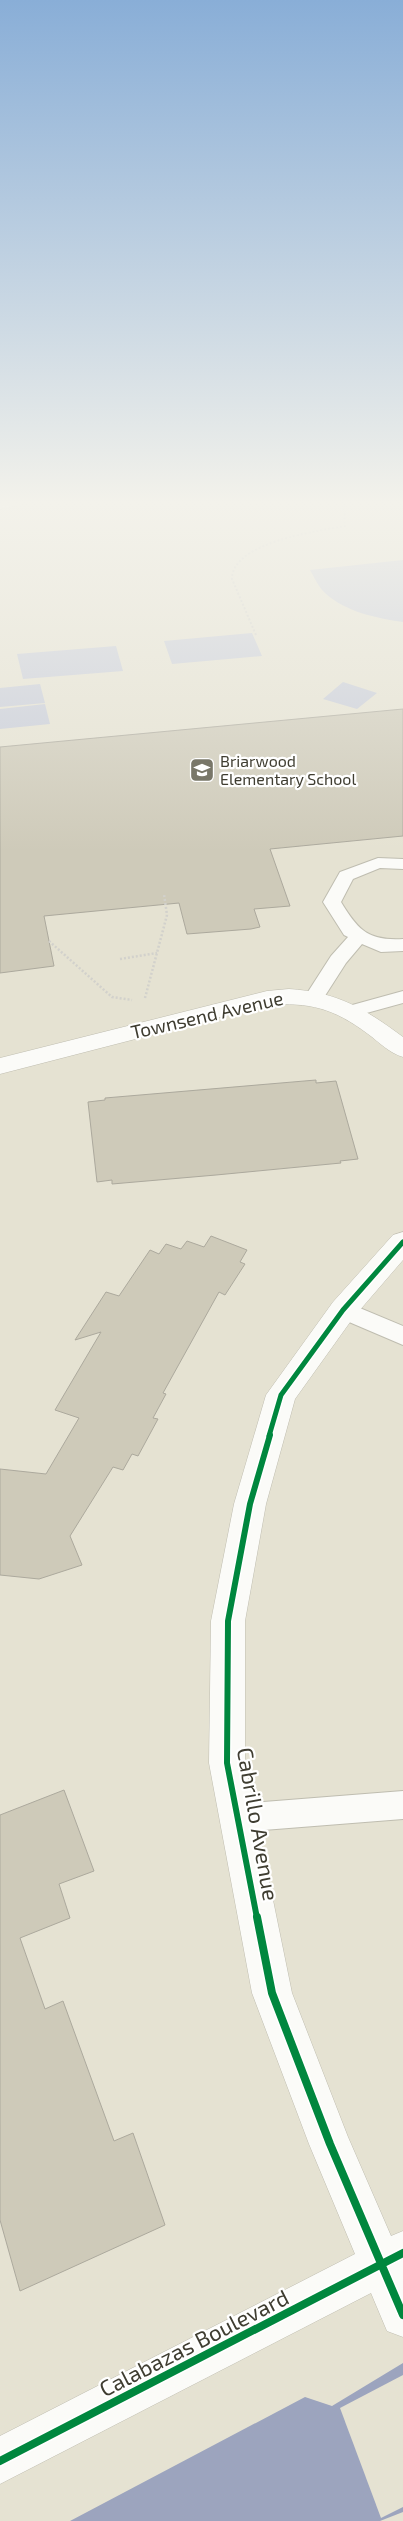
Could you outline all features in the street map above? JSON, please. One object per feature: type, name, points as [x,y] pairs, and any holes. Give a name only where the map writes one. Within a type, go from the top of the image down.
[{"type":"street","name":"Townsend Avenue","points":[[0,1066],[267,998],[285,996],[326,999],[352,1011],[403,1049]]},
{"type":"street","name":"Cabrillo Avenue","points":[[403,1242],[342,1310],[281,1396],[250,1504],[228,1621],[227,1763],[272,1993],[330,2144],[392,2258],[403,2315]]},
{"type":"street","name":"Calabazas Boulevard","points":[[0,2461],[392,2258]]},
{"type":"lane","points":[[403,864],[378,863],[346,876],[332,902],[350,931],[381,946],[403,945]]},
{"type":"lane","points":[[314,998],[338,960],[359,935]]},
{"type":"lane","points":[[352,1011],[403,996]]},
{"type":"lane","points":[[342,1310],[403,1336]]},
{"type":"lane","points":[[238,1818],[403,1805]]},
{"type":"path","points":[[248,617],[256,635]]},
{"type":"path","points":[[144,1002],[166,915],[164,894]]},
{"type":"path","points":[[49,941],[112,997],[136,1001]]},
{"type":"path","points":[[120,959],[157,953]]},
{"type":"shaded area","points":[[375,617],[403,617],[403,622]]},
{"type":"shaded area","points":[[252,633],[262,656],[172,664],[164,641]]},
{"type":"shaded area","points":[[116,646],[123,671],[23,679],[17,654]]},
{"type":"shaded area","points":[[343,682],[377,693],[357,709],[323,699]]},
{"type":"shaded area","points":[[40,684],[45,703],[0,707],[0,688]]},
{"type":"shaded area","points":[[45,704],[50,724],[0,729],[0,709]]},
{"type":"water","points":[[403,2363],[403,2512],[380,2521],[70,2521],[305,2397],[332,2406]]},
{"type":"pier","points":[[403,2375],[403,2507],[381,2518],[340,2408]]},
{"type":"building","points":[[403,709],[403,836],[270,849],[290,906],[254,909],[260,927],[187,934],[179,903],[44,916],[54,966],[0,973],[0,747]]},
{"type":"building","points":[[316,1080],[316,1083],[336,1081],[358,1159],[340,1161],[341,1163],[216,1175],[112,1184],[112,1180],[97,1182],[88,1102],[105,1100],[105,1098]]},
{"type":"building","points":[[211,1236],[247,1250],[240,1262],[245,1264],[225,1295],[219,1292],[163,1393],[166,1394],[153,1418],[158,1419],[138,1456],[132,1454],[123,1470],[113,1467],[70,1536],[82,1565],[39,1579],[0,1575],[0,1469],[46,1474],[79,1418],[55,1410],[101,1332],[75,1340],[106,1292],[119,1296],[150,1250],[159,1254],[166,1244],[181,1249],[187,1241],[204,1247]]},
{"type":"building","points":[[64,1790],[94,1871],[59,1884],[70,1918],[20,1938],[45,2009],[63,2001],[114,2141],[133,2133],[165,2225],[20,2291],[0,2220],[0,1815]]},
{"type":"cycle path","points":[[403,1242],[343,1310],[281,1395],[250,1504],[228,1621],[227,1763],[272,1993],[330,2144],[403,2315]]},
{"type":"cycle path","points":[[0,2461],[403,2253]]},
{"type":"place","name":"Briarwood Elementary School","points":[[202,770]]}]
